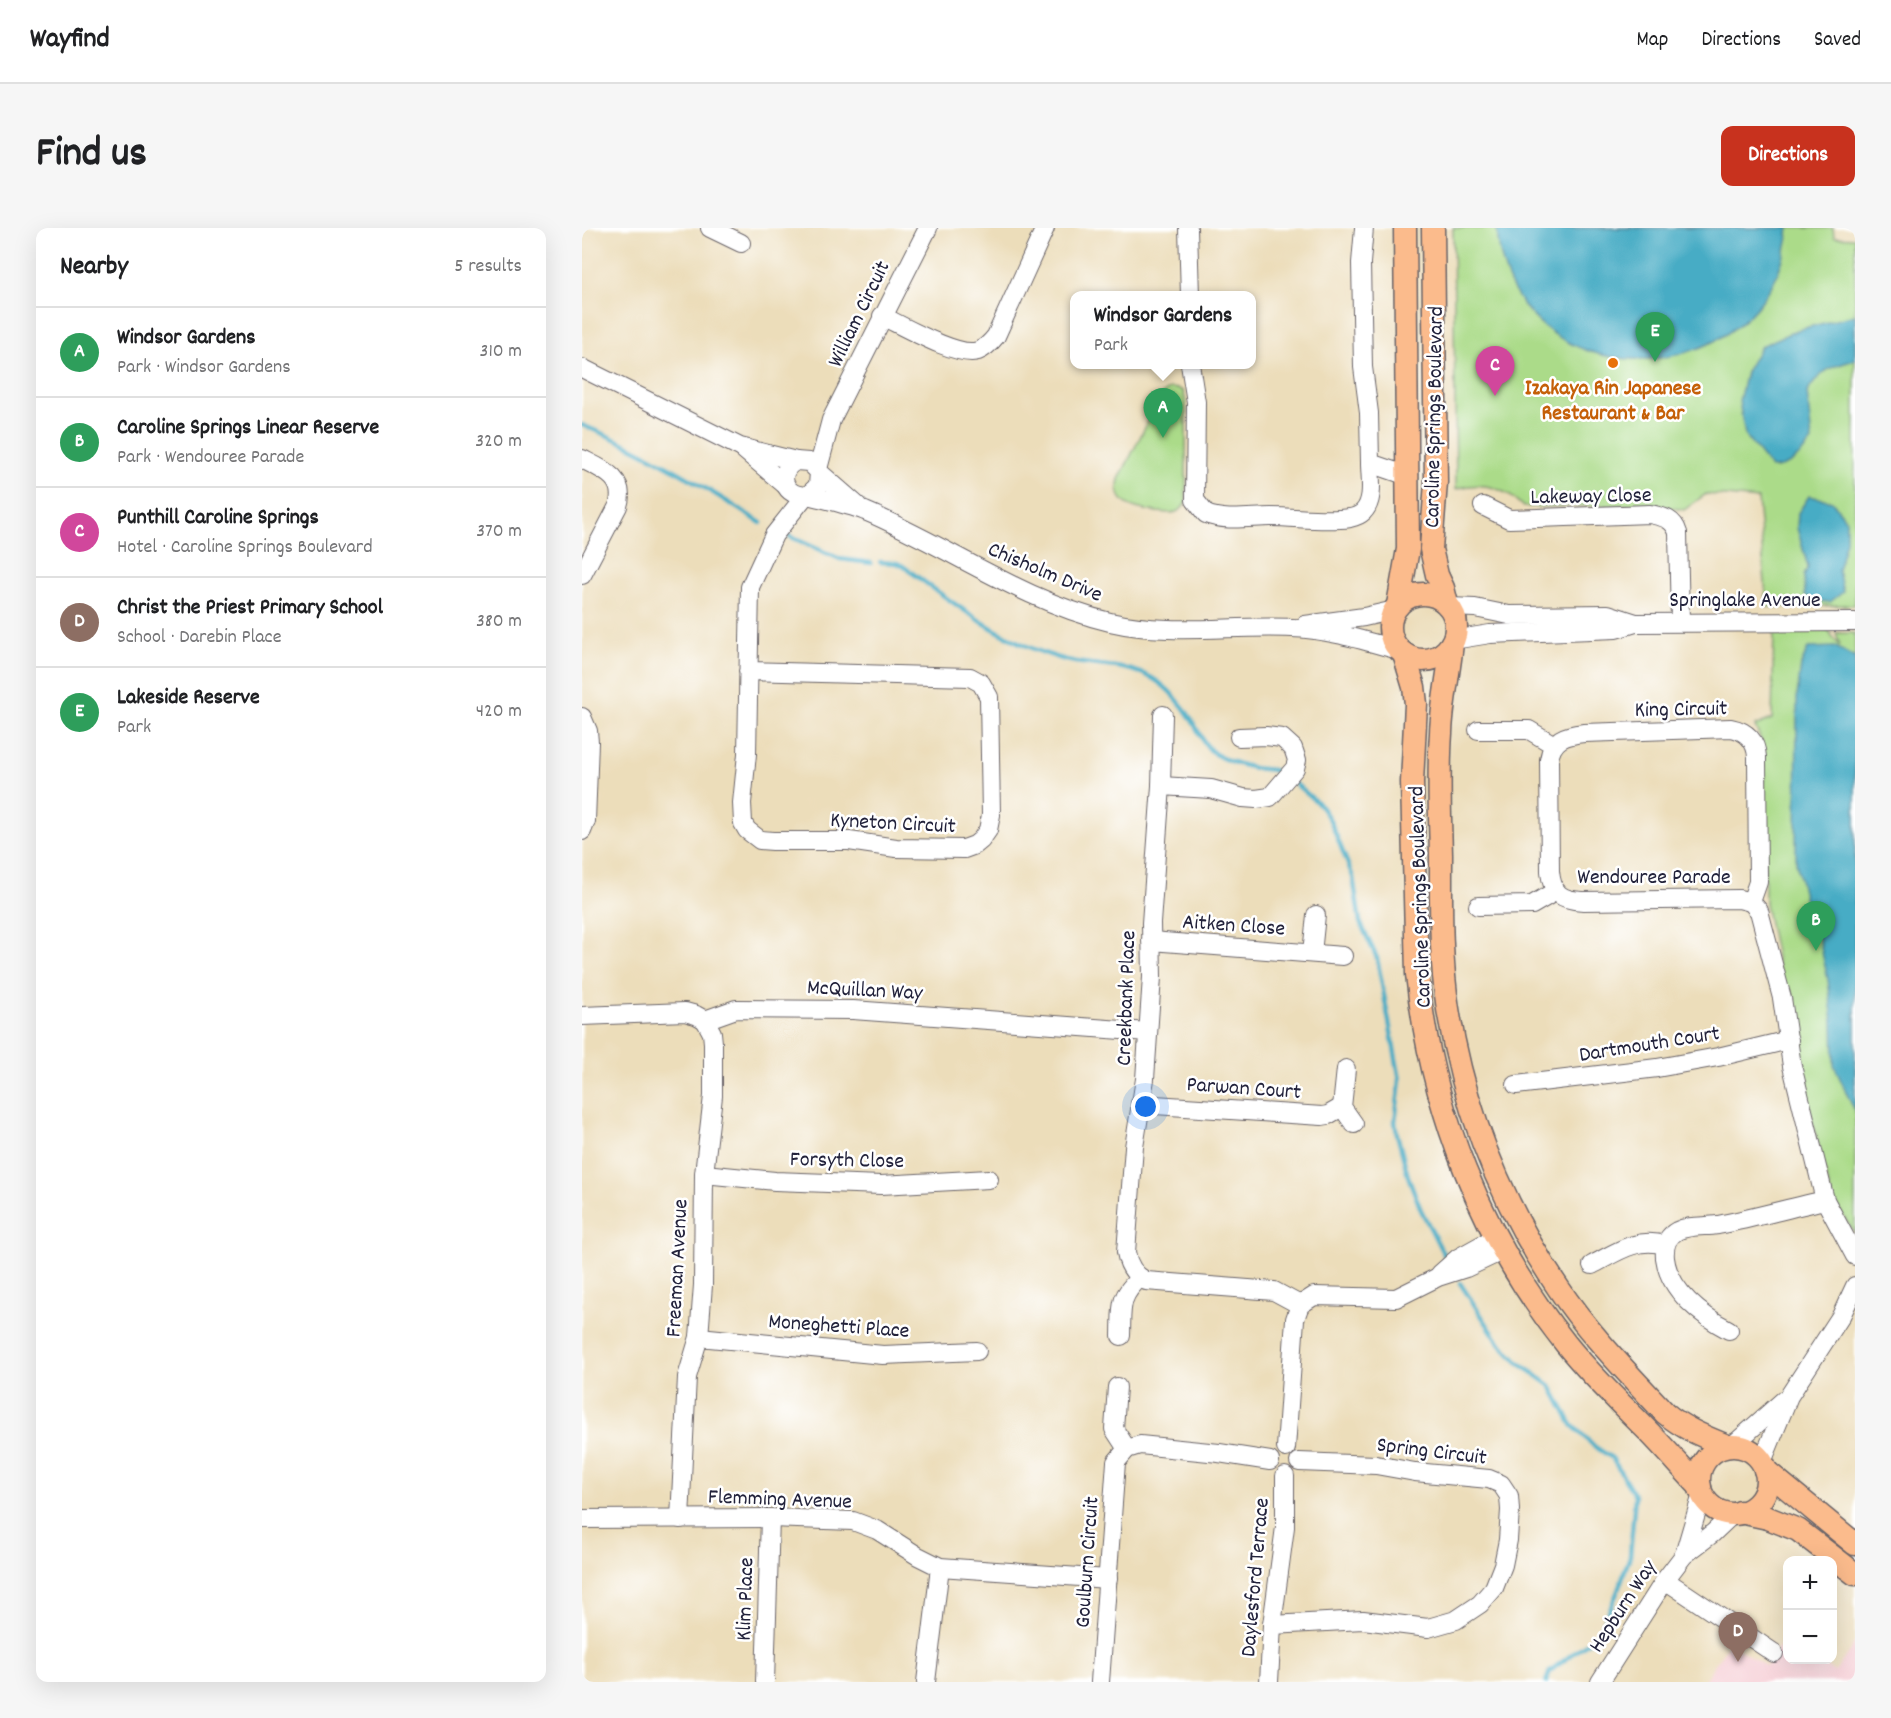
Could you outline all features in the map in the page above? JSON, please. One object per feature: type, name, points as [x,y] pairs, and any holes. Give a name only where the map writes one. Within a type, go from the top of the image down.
[{"type":"main road","name":"Caroline Springs Boulevard","points":[[1396,607],[1408,549],[1405,228]]},
{"type":"main road","name":"Caroline Springs Boulevard","points":[[1433,228],[1436,482],[1431,549],[1448,606]]},
{"type":"main road","points":[[1406,319],[1434,319]]},
{"type":"main road","points":[[1422,594],[1431,595],[1448,606],[1455,622],[1452,641],[1446,651],[1430,659],[1421,660],[1402,652],[1393,641],[1390,631],[1390,620],[1396,607],[1413,596],[1422,594]]},
{"type":"main road","name":"Caroline Springs Boulevard","points":[[1452,641],[1442,714],[1440,753],[1442,938],[1448,1008],[1462,1077],[1480,1134],[1495,1173],[1522,1228],[1560,1290],[1588,1327],[1677,1424],[1730,1446]]},
{"type":"main road","name":"Caroline Springs Boulevard","points":[[1402,652],[1416,704],[1412,782],[1415,942],[1424,1030],[1438,1094],[1449,1127],[1473,1189],[1500,1243],[1542,1312],[1567,1345],[1701,1491]]},
{"type":"main road","points":[[1500,1243],[1522,1228]]},
{"type":"main road","points":[[1852,1540],[1763,1466],[1749,1450],[1730,1446],[1719,1449],[1705,1461],[1700,1469],[1701,1491],[1715,1508],[1775,1520],[1798,1530],[1855,1574]]},
{"type":"main road","points":[[1737,1513],[1749,1509],[1762,1497],[1766,1488],[1763,1466]]},
{"type":"street","points":[[710,228],[741,243]]},
{"type":"street","name":"William Circuit","points":[[818,471],[831,420],[928,228]]},
{"type":"street","points":[[882,316],[954,350],[973,352],[982,349],[996,336],[1045,228]]},
{"type":"street","points":[[1188,228],[1190,291]]},
{"type":"street","points":[[1191,369],[1196,402],[1195,500],[1206,514],[1217,517],[1342,519],[1356,517],[1365,510],[1370,501],[1370,463],[1369,413],[1363,367],[1361,263],[1364,228]]},
{"type":"street","points":[[582,368],[740,447],[785,484],[793,494],[806,495],[818,486],[818,471],[809,462],[740,447]]},
{"type":"street","name":"William Circuit","points":[[797,460],[831,420]]},
{"type":"street","points":[[582,459],[609,473],[618,484],[620,496],[618,506],[582,575]]},
{"type":"street","points":[[785,484],[785,470],[797,460]]},
{"type":"street","name":"Caroline Springs Boulevard","points":[[1370,463],[1408,476]]},
{"type":"street","name":"Chisholm Drive","points":[[818,471],[863,511]]},
{"type":"street","name":"Kyneton Circuit","points":[[748,671],[970,677],[981,683],[989,698],[991,815],[986,834],[975,845],[960,849],[896,848],[849,842],[760,840],[753,837],[747,830],[742,812],[747,754],[748,671],[750,586],[774,535],[785,484]]},
{"type":"street","name":"Chisholm Drive","points":[[806,495],[863,511],[1018,587],[1072,611],[1090,616],[1129,626],[1167,629],[1294,628],[1330,633],[1402,652]]},
{"type":"street","name":"Kyneton Circuit","points":[[774,535],[806,495]]},
{"type":"street","name":"Lakeway Close","points":[[1483,506],[1509,519],[1650,513],[1667,517],[1678,533],[1680,621]]},
{"type":"street","name":"Springlake Avenue","points":[[1448,606],[1475,608],[1509,615],[1608,614],[1636,623]]},
{"type":"street","name":"Chisholm Drive","points":[[1294,628],[1396,607]]},
{"type":"street","name":"Springlake Avenue","points":[[1452,641],[1490,634],[1598,631],[1636,623],[1855,622]]},
{"type":"street","name":"Creekbank Place","points":[[1140,1278],[1131,1268],[1126,1252],[1134,1148],[1145,1079],[1152,977],[1150,923],[1161,786],[1163,715]]},
{"type":"street","points":[[582,717],[590,742],[587,818],[582,831]]},
{"type":"street","name":"King Circuit","points":[[1554,745],[1564,736],[1576,734],[1723,728],[1736,729],[1747,734],[1755,746],[1757,757],[1758,882],[1751,902]]},
{"type":"street","points":[[1478,730],[1529,730],[1554,745],[1549,760],[1550,860],[1551,881],[1556,891]]},
{"type":"street","points":[[1161,786],[1211,789],[1243,798],[1257,799],[1275,794],[1295,768],[1297,760],[1293,747],[1282,738],[1239,737]]},
{"type":"street","name":"Wendouree Parade","points":[[1478,906],[1532,905],[1556,891],[1563,897],[1574,901],[1739,899],[1751,902],[1761,913],[1782,998],[1792,1066],[1825,1200],[1855,1256]]},
{"type":"street","name":"Aitken Close","points":[[1312,954],[1316,915]]},
{"type":"street","name":"Aitken Close","points":[[1151,941],[1343,956]]},
{"type":"street","name":"McQuillan Way","points":[[705,1020],[736,1009],[854,1010],[1148,1032]]},
{"type":"street","points":[[582,1016],[685,1012],[705,1020]]},
{"type":"street","name":"Freeman Avenue","points":[[680,1519],[687,1377],[699,1337],[703,1285],[704,1174],[713,1096],[712,1034],[705,1020]]},
{"type":"street","name":"Dartmouth Court","points":[[1516,1085],[1657,1068],[1718,1057],[1789,1040]]},
{"type":"street","points":[[1346,1070],[1342,1107],[1354,1124]]},
{"type":"street","name":"Parwan Court","points":[[1140,1104],[1322,1116],[1342,1107]]},
{"type":"street","name":"Forsyth Close","points":[[704,1174],[775,1181],[881,1185],[989,1179]]},
{"type":"street","points":[[1730,1330],[1707,1317],[1673,1284],[1667,1271],[1665,1245],[1674,1233],[1685,1229],[1726,1223],[1825,1200]]},
{"type":"street","name":"Wendouree Parade","points":[[1838,1224],[1855,1239]]},
{"type":"street","points":[[1286,1448],[1295,1319],[1300,1305],[1306,1299],[1322,1295],[1396,1298],[1438,1276],[1458,1258],[1500,1243]]},
{"type":"street","points":[[1592,1265],[1639,1243],[1665,1245]]},
{"type":"street","points":[[1122,1336],[1125,1295],[1140,1278],[1155,1282],[1274,1291],[1300,1305]]},
{"type":"street","points":[[1763,1466],[1772,1434],[1789,1396],[1841,1316],[1855,1286]]},
{"type":"street","points":[[1841,1316],[1855,1301]]},
{"type":"street","name":"Moneghetti Place","points":[[699,1337],[882,1355],[977,1351]]},
{"type":"street","points":[[1117,1387],[1114,1429],[1127,1449],[1140,1445],[1220,1453],[1270,1461]]},
{"type":"street","points":[[1730,1446],[1789,1396]]},
{"type":"street","points":[[1286,1448],[1297,1454],[1299,1462],[1293,1474],[1280,1476],[1273,1470],[1270,1461],[1274,1453],[1286,1448]]},
{"type":"street","name":"Goulburn Circuit","points":[[1100,1682],[1116,1462],[1127,1449]]},
{"type":"street","name":"Spring Circuit","points":[[1272,1625],[1363,1620],[1428,1628],[1456,1620],[1480,1604],[1494,1588],[1503,1565],[1508,1540],[1509,1496],[1501,1485],[1489,1479],[1415,1472],[1376,1465],[1299,1462]]},
{"type":"street","name":"Daylesford Terrace","points":[[1269,1682],[1272,1625],[1285,1527],[1285,1476]]},
{"type":"street","name":"Hepburn Way","points":[[1684,1555],[1701,1491]]},
{"type":"street","name":"Hepburn Way","points":[[1600,1682],[1665,1580],[1684,1555],[1737,1513]]},
{"type":"street","name":"Flemming Avenue","points":[[582,1519],[770,1518],[853,1521],[877,1530],[918,1557],[940,1568],[1108,1579]]},
{"type":"street","name":"Klim Place","points":[[765,1682],[770,1518]]},
{"type":"street","points":[[926,1682],[940,1568]]},
{"type":"street","points":[[1665,1580],[1774,1653]]},
{"type":"shaded area","points":[[1855,1642],[1855,1682],[1703,1682],[1729,1643],[1766,1666],[1779,1647],[1783,1650],[1783,1664],[1823,1664],[1835,1672]]},
{"type":"green space","points":[[1453,228],[1833,228],[1834,237],[1855,238],[1855,605],[1767,607],[1758,499],[1706,494],[1684,510],[1655,505],[1523,507],[1501,490],[1484,486],[1456,489]]},
{"type":"green space","points":[[1170,388],[1183,391],[1186,402],[1186,502],[1174,513],[1134,507],[1123,501],[1118,488],[1119,479],[1162,394]]},
{"type":"green space","points":[[1826,628],[1840,646],[1836,633],[1855,633],[1855,1234],[1832,1199],[1799,1069],[1765,904],[1763,745],[1755,726],[1772,719],[1774,629]]},
{"type":"water","points":[[1497,228],[1789,228],[1772,285],[1737,326],[1691,351],[1640,359],[1589,351],[1544,327],[1512,286]]},
{"type":"water","points":[[1855,315],[1855,360],[1827,370],[1807,392],[1812,441],[1790,463],[1771,468],[1745,435],[1739,401],[1746,372],[1761,346],[1797,330]]},
{"type":"water","points":[[1809,496],[1832,501],[1846,520],[1846,541],[1838,570],[1843,592],[1830,602],[1816,601],[1805,595],[1804,576],[1808,567],[1797,528],[1798,513]]},
{"type":"water","points":[[1836,647],[1855,658],[1855,1112],[1834,1065],[1833,1022],[1828,980],[1816,924],[1807,909],[1796,862],[1797,696],[1801,665],[1808,648]]},
{"type":"waterway","points":[[582,425],[651,457],[761,523]]},
{"type":"waterway","points":[[789,536],[840,559],[871,563]]},
{"type":"waterway","points":[[880,562],[897,563],[903,566],[977,619],[1038,651],[1070,661],[1118,667],[1152,678],[1180,702],[1205,743],[1215,754],[1239,764],[1273,770],[1284,775]]},
{"type":"waterway","points":[[1291,780],[1320,805],[1330,820],[1353,877],[1360,922],[1377,958],[1400,1080],[1395,1122],[1397,1134],[1408,1176],[1421,1210],[1444,1255]]},
{"type":"waterway","points":[[1460,1283],[1498,1341],[1518,1362],[1551,1386],[1572,1425],[1594,1446],[1612,1458],[1635,1496],[1630,1556],[1599,1634],[1550,1671],[1546,1682]]},
{"type":"place","name":"Lakeside Reserve","points":[[1655,362]]},
{"type":"place","name":"Izakaya Rin Japanese Restaurant & Bar","points":[[1613,363]]},
{"type":"place","name":"Punthill Caroline Springs","points":[[1495,396]]},
{"type":"place","name":"Windsor Gardens","points":[[1163,438]]},
{"type":"place","name":"Caroline Springs Linear Reserve","points":[[1816,951]]},
{"type":"place","name":"Christ the Priest Primary School","points":[[1738,1662]]}]
